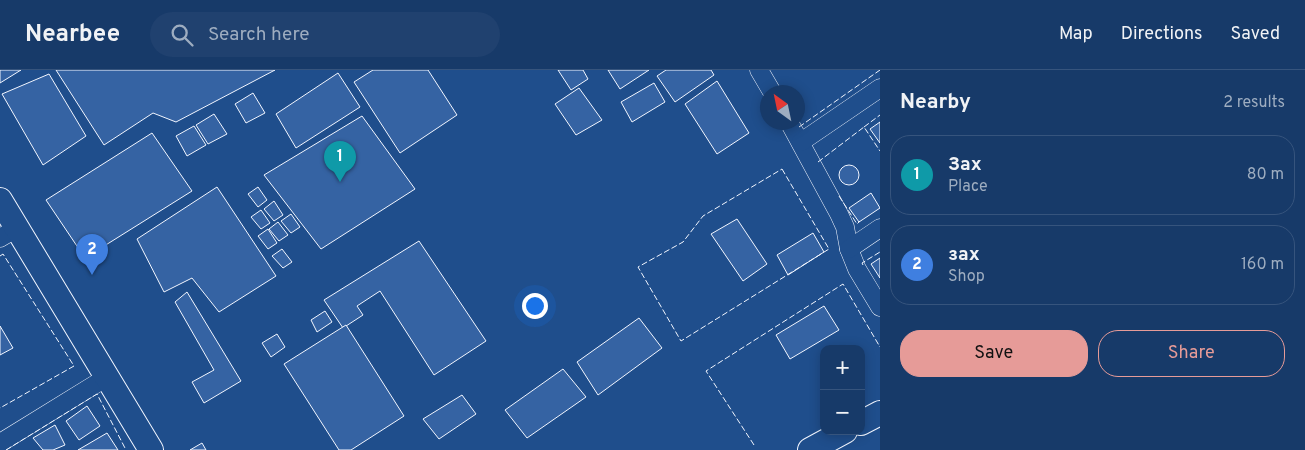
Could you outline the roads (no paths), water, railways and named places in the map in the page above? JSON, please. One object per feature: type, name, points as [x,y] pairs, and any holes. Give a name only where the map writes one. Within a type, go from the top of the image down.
[{"type":"main road","points":[[0,200],[8,233],[107,377],[152,450]]},
{"type":"main road","points":[[865,421],[880,413]]},
{"type":"main road","points":[[810,450],[838,435]]},
{"type":"street","points":[[759,70],[768,85]]},
{"type":"street","points":[[801,142],[880,88]]},
{"type":"street","points":[[794,130],[846,227],[849,249],[857,269],[880,308]]},
{"type":"street","points":[[849,249],[880,228]]},
{"type":"street","points":[[0,443],[107,377]]},
{"type":"place","name":"Зах","points":[[340,182]]},
{"type":"place","name":"зах","points":[[92,275]]}]
